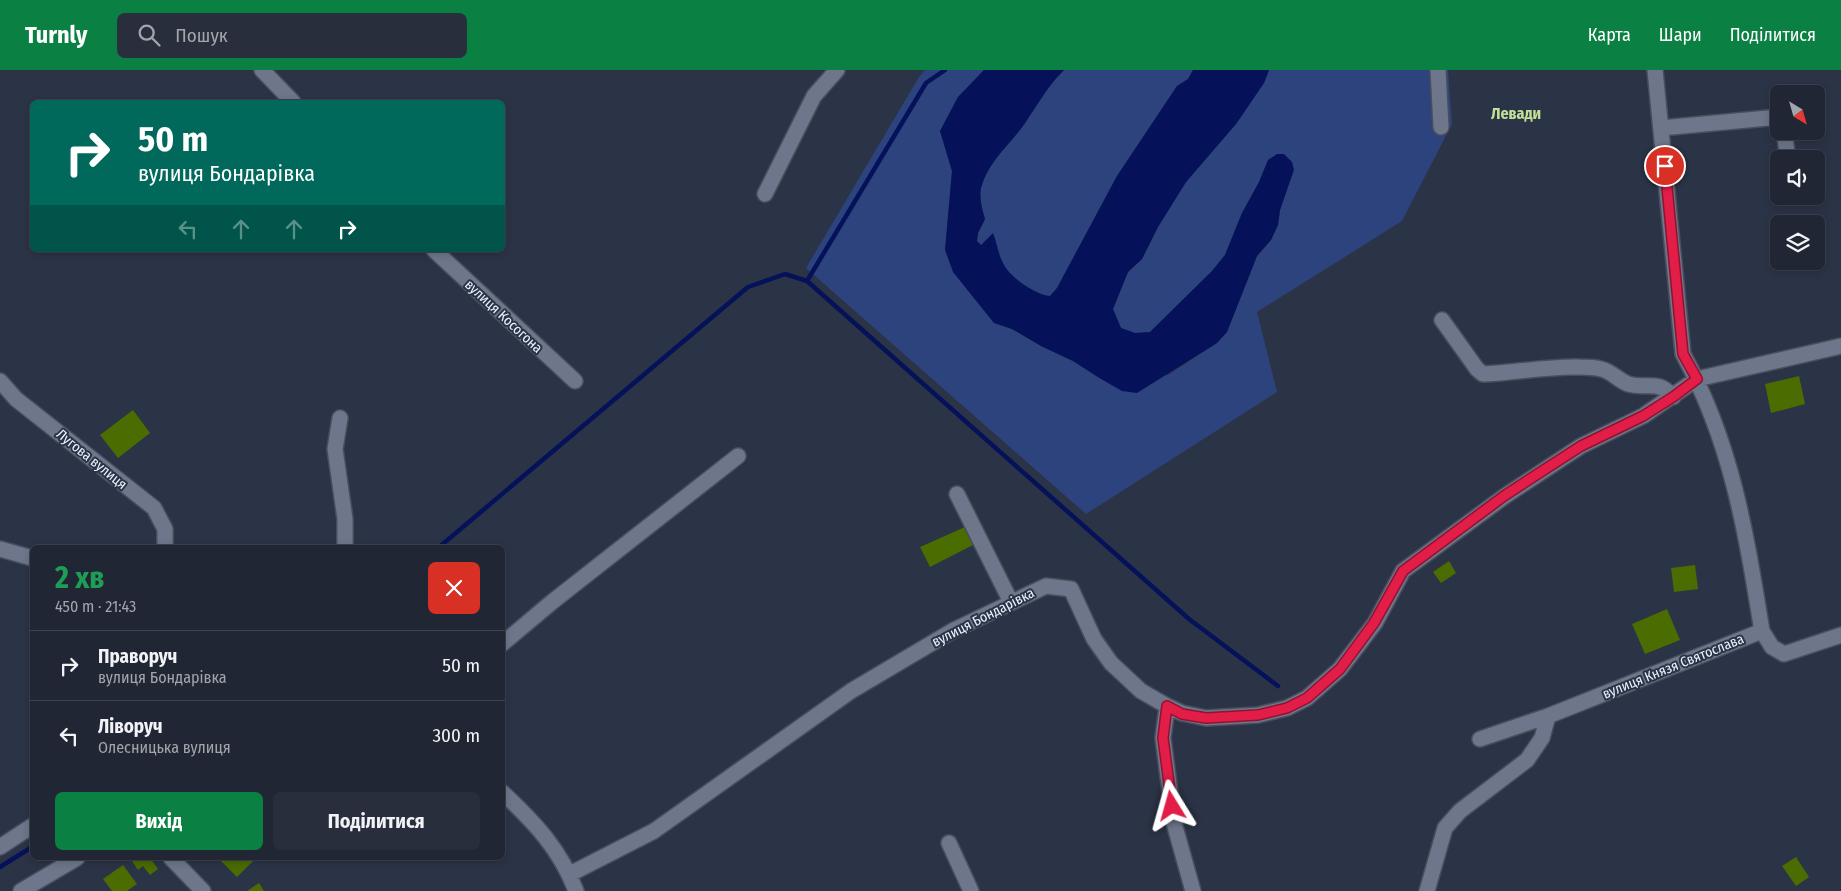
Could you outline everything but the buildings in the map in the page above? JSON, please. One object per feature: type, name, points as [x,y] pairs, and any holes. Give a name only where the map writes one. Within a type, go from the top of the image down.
[{"type":"street","points":[[262,70],[291,100]]},
{"type":"street","points":[[765,194],[814,96],[837,70]]},
{"type":"street","points":[[1438,70],[1441,126]]},
{"type":"street","name":"вулиця Князя Святослава","points":[[1480,739],[1548,716],[1762,631],[1746,535],[1728,459],[1697,379],[1683,354],[1655,70]]},
{"type":"street","points":[[1661,128],[1770,118]]},
{"type":"street","name":"вулиця Косогона","points":[[436,252],[575,381]]},
{"type":"street","points":[[1442,320],[1477,369],[1484,374],[1557,366],[1602,369],[1629,384],[1660,386],[1666,389],[1673,397]]},
{"type":"street","name":"вулиця Бондарівка","points":[[570,874],[654,831],[851,691],[954,630],[1046,586],[1071,589],[1094,639],[1111,663],[1141,691],[1182,714],[1206,718],[1258,715],[1287,708],[1307,698],[1340,669],[1374,623],[1403,571],[1504,496],[1581,446],[1643,416],[1697,379],[1841,346]]},
{"type":"street","name":"Лугова вулиця","points":[[0,380],[16,398],[154,508],[165,529],[164,545]]},
{"type":"street","points":[[340,418],[335,448],[345,519],[345,545]]},
{"type":"street","points":[[505,641],[552,602],[738,456]]},
{"type":"street","points":[[957,494],[1011,602]]},
{"type":"street","points":[[0,549],[30,557]]},
{"type":"street","points":[[1762,631],[1772,647],[1784,654],[1841,635]]},
{"type":"street","points":[[1167,706],[1163,738],[1174,823],[1193,891]]},
{"type":"street","points":[[1427,891],[1445,828],[1460,811],[1527,760],[1542,738],[1548,716]]},
{"type":"street","points":[[505,795],[544,835],[560,856],[570,874],[576,891]]},
{"type":"street","points":[[0,847],[30,827]]},
{"type":"street","points":[[949,843],[971,891]]},
{"type":"street","points":[[21,891],[74,860]]},
{"type":"street","points":[[173,860],[204,891]]},
{"type":"shaded area","points":[[925,70],[984,70],[958,97],[940,131],[952,171],[945,249],[968,290],[994,323],[1012,329],[1041,346],[1073,361],[1101,379],[1168,375],[1217,343],[1227,332],[1257,256],[1271,240],[1278,225],[1280,210],[1293,170],[1268,160],[1259,182],[1242,213],[1225,255],[1212,271],[1150,332],[1135,333],[1121,328],[1113,309],[1128,272],[1142,259],[1158,227],[1186,182],[1236,124],[1264,83],[1269,70],[1448,70],[1452,124],[1402,221],[1257,312],[1277,392],[1086,514],[806,268],[919,77]]},
{"type":"shaded area","points":[[984,70],[1064,70],[988,171],[980,192],[985,219],[978,233],[977,241],[981,245],[993,233],[1001,260],[1011,274],[1031,289],[1050,296],[1057,288],[1117,176],[1177,86],[1188,79],[1193,70],[1269,70],[1264,83],[1236,124],[1186,182],[1158,227],[1142,259],[1128,272],[1113,309],[1121,328],[1135,333],[1150,332],[1212,271],[1225,255],[1242,213],[1259,182],[1268,160],[1277,154],[1284,154],[1292,162],[1294,170],[1280,210],[1278,225],[1271,240],[1257,256],[1227,332],[1217,343],[1137,393],[1122,391],[1073,361],[1041,346],[1012,329],[994,323],[953,272],[945,250],[952,171],[940,131],[958,97]]},
{"type":"shaded area","points":[[1064,70],[1193,70],[1188,79],[1177,86],[1117,176],[1057,288],[1050,296],[1031,289],[1017,280],[1006,269],[1001,260],[993,234],[981,246],[977,241],[978,233],[985,219],[980,192],[988,171]]},
{"type":"waterway","points":[[807,281],[926,83],[945,70]]},
{"type":"waterway","points":[[442,545],[748,287],[785,274],[807,281],[1189,619],[1278,686]]},
{"type":"waterway","points":[[0,867],[30,848]]},
{"type":"district","name":"Левади","points":[[1516,113]]},
{"type":"route","points":[[1172,806],[1163,738],[1167,706],[1182,714],[1206,718],[1258,715],[1287,708],[1307,698],[1340,669],[1374,623],[1403,571],[1504,496],[1581,446],[1643,416],[1697,379],[1683,354],[1665,166]]}]
